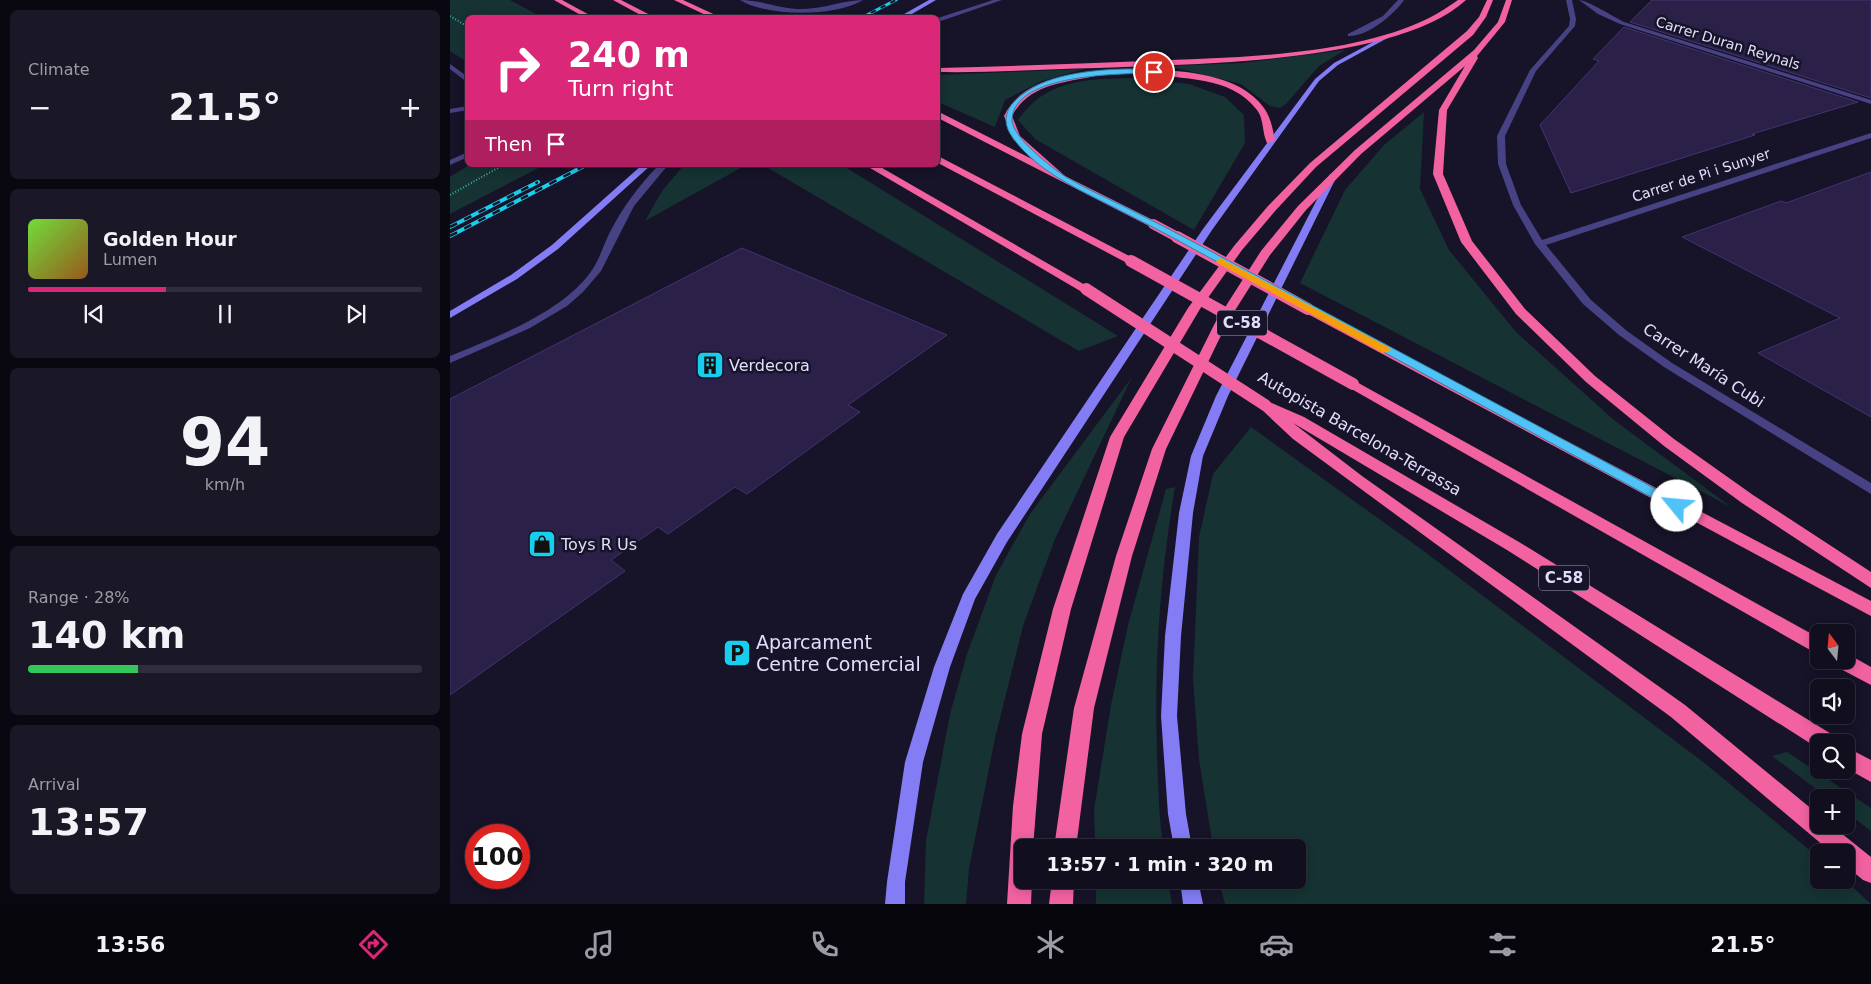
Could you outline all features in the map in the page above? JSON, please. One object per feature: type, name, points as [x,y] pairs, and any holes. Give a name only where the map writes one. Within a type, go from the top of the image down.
[{"type":"highway","points":[[557,0],[586,15]]},
{"type":"highway","points":[[616,0],[647,15]]},
{"type":"highway","points":[[677,0],[712,15]]},
{"type":"highway","points":[[940,70],[1248,58],[1326,48],[1390,35],[1423,24],[1463,0]]},
{"type":"highway","points":[[1019,904],[1024,806],[1032,734],[1064,600],[1117,437],[1149,380],[1194,308],[1238,248],[1272,208],[1320,159],[1470,33],[1482,17],[1490,0]]},
{"type":"highway","points":[[1509,0],[1501,22],[1477,52],[1439,119],[1436,151],[1442,188],[1464,237],[1489,275],[1571,362],[1628,410],[1722,481],[1871,581]]},
{"type":"highway","points":[[1066,839],[1068,808],[1084,708],[1124,556],[1159,449],[1220,323],[1265,253],[1302,208],[1379,133],[1477,52]]},
{"type":"highway","points":[[1062,178],[1016,137],[1008,116],[1010,109],[1023,96],[1041,86],[1074,76],[1114,72],[1165,72],[1190,75],[1225,85],[1252,100],[1260,108],[1266,121],[1270,141]]},
{"type":"highway","points":[[940,116],[1153,224],[1871,609]]},
{"type":"highway","name":"C-58","points":[[940,160],[1131,261],[1810,642]]},
{"type":"highway","name":"Autopista Barcelona-Terrassa","points":[[873,167],[1086,289],[1299,428],[1513,546],[1813,734]]},
{"type":"highway","points":[[1299,428],[1678,711],[1871,872]]},
{"type":"highway","points":[[1855,668],[1871,677]]},
{"type":"highway","points":[[1855,762],[1871,772]]},
{"type":"highway","points":[[1061,904],[1062,889]]},
{"type":"street","points":[[743,0],[776,9],[791,10],[842,6],[860,0]]},
{"type":"street","points":[[906,15],[933,0]]},
{"type":"street","points":[[940,19],[998,0]]},
{"type":"street","points":[[1350,35],[1381,21],[1395,11],[1401,0]]},
{"type":"street","name":"Carrer María Cubi","points":[[1569,0],[1573,19],[1572,26],[1533,70],[1501,136],[1502,164],[1517,205],[1540,244],[1587,302],[1624,333],[1668,365],[1871,489]]},
{"type":"street","name":"Carrer Duran Reynals","points":[[1582,0],[1600,13],[1622,23],[1871,102]]},
{"type":"street","points":[[895,904],[896,882],[914,762],[942,668],[968,598],[1012,522],[1208,229],[1270,141],[1317,80],[1336,64],[1390,35]]},
{"type":"street","points":[[450,66],[465,78]]},
{"type":"street","points":[[450,111],[465,108]]},
{"type":"street","name":"Carrer de Pi i Sunyer","points":[[1540,244],[1871,135]]},
{"type":"street","points":[[450,163],[465,156]]},
{"type":"street","points":[[450,315],[514,277],[555,247],[645,167]]},
{"type":"street","points":[[450,360],[528,324],[582,286],[593,275],[606,253],[629,206],[641,189],[662,167]]},
{"type":"street","points":[[1181,839],[1177,814],[1169,716],[1173,636],[1186,513],[1197,456],[1222,396],[1333,176]]},
{"type":"street","points":[[1190,889],[1193,904]]},
{"type":"path","points":[[450,16],[465,25]]},
{"type":"path","points":[[450,195],[500,167]]},
{"type":"green space","points":[[450,0],[510,0],[538,15],[465,15],[465,61],[450,51]]},
{"type":"green space","points":[[1345,50],[1319,66],[1286,104],[1280,108],[1270,106],[1241,84],[1168,66],[1242,63]]},
{"type":"green space","points":[[1084,69],[1042,81],[1005,100],[995,127],[940,103],[940,75]]},
{"type":"green space","points":[[1132,78],[1189,84],[1225,97],[1244,115],[1245,143],[1194,230],[1035,139],[1018,120],[1029,106],[1041,96],[1055,89],[1084,81]]},
{"type":"green space","points":[[1424,112],[1420,189],[1449,250],[1516,332],[1614,420],[1731,507],[1300,283],[1345,190],[1384,145]]},
{"type":"green space","points":[[466,167],[540,167],[450,214],[450,177]]},
{"type":"green space","points":[[682,167],[742,167],[645,221],[662,191]]},
{"type":"green space","points":[[766,167],[845,167],[1118,336],[1079,351]]},
{"type":"green space","points":[[1132,377],[1055,539],[1023,626],[995,738],[969,869],[966,904],[924,904],[926,841],[950,714],[967,654],[996,575],[1030,514]]},
{"type":"green space","points":[[1251,427],[1421,549],[1707,765],[1810,851],[1810,889],[1855,889],[1871,904],[1225,904],[1221,889],[1306,889],[1306,839],[1212,839],[1199,760],[1193,679],[1199,537],[1213,474]]},
{"type":"green space","points":[[1175,487],[1165,554],[1157,653],[1156,719],[1162,839],[1095,839],[1094,810],[1111,705],[1128,625],[1166,489]]},
{"type":"green space","points":[[1787,752],[1810,767],[1810,779],[1828,779],[1842,789],[1816,789],[1772,756]]},
{"type":"green space","points":[[1855,797],[1871,808],[1871,831],[1855,819]]},
{"type":"green space","points":[[1096,889],[1170,889],[1172,904],[1096,904]]},
{"type":"building","points":[[1652,0],[1871,0],[1871,98],[1630,22]]},
{"type":"building","points":[[1624,27],[1858,102],[1752,134],[1755,135],[1571,193],[1540,125],[1599,61],[1593,59]]},
{"type":"building","points":[[1871,172],[1871,417],[1758,353],[1840,318],[1682,237],[1781,201],[1786,203]]},
{"type":"building","name":"Verdecora","points":[[742,248],[947,335],[848,405],[860,412],[747,494],[735,487],[668,534],[658,527],[611,560],[625,571],[450,695],[450,399]]},
{"type":"railway","points":[[867,15],[896,0]]},
{"type":"railway","points":[[450,236],[582,167]]},
{"type":"railway","points":[[450,227],[538,182]]},
{"type":"slow traffic","points":[[1220,261],[1386,350]]},
{"type":"place","name":"Verdecora","points":[[710,365]]},
{"type":"place","name":"Toys R Us","points":[[542,544]]},
{"type":"place","name":"Aparcament Centre Comercial","points":[[737,653]]},
{"type":"route","points":[[1154,72],[1098,73],[1053,81],[1017,101],[1010,109],[1008,123],[1016,137],[1026,148],[1062,178],[1153,224],[1677,506]]}]
